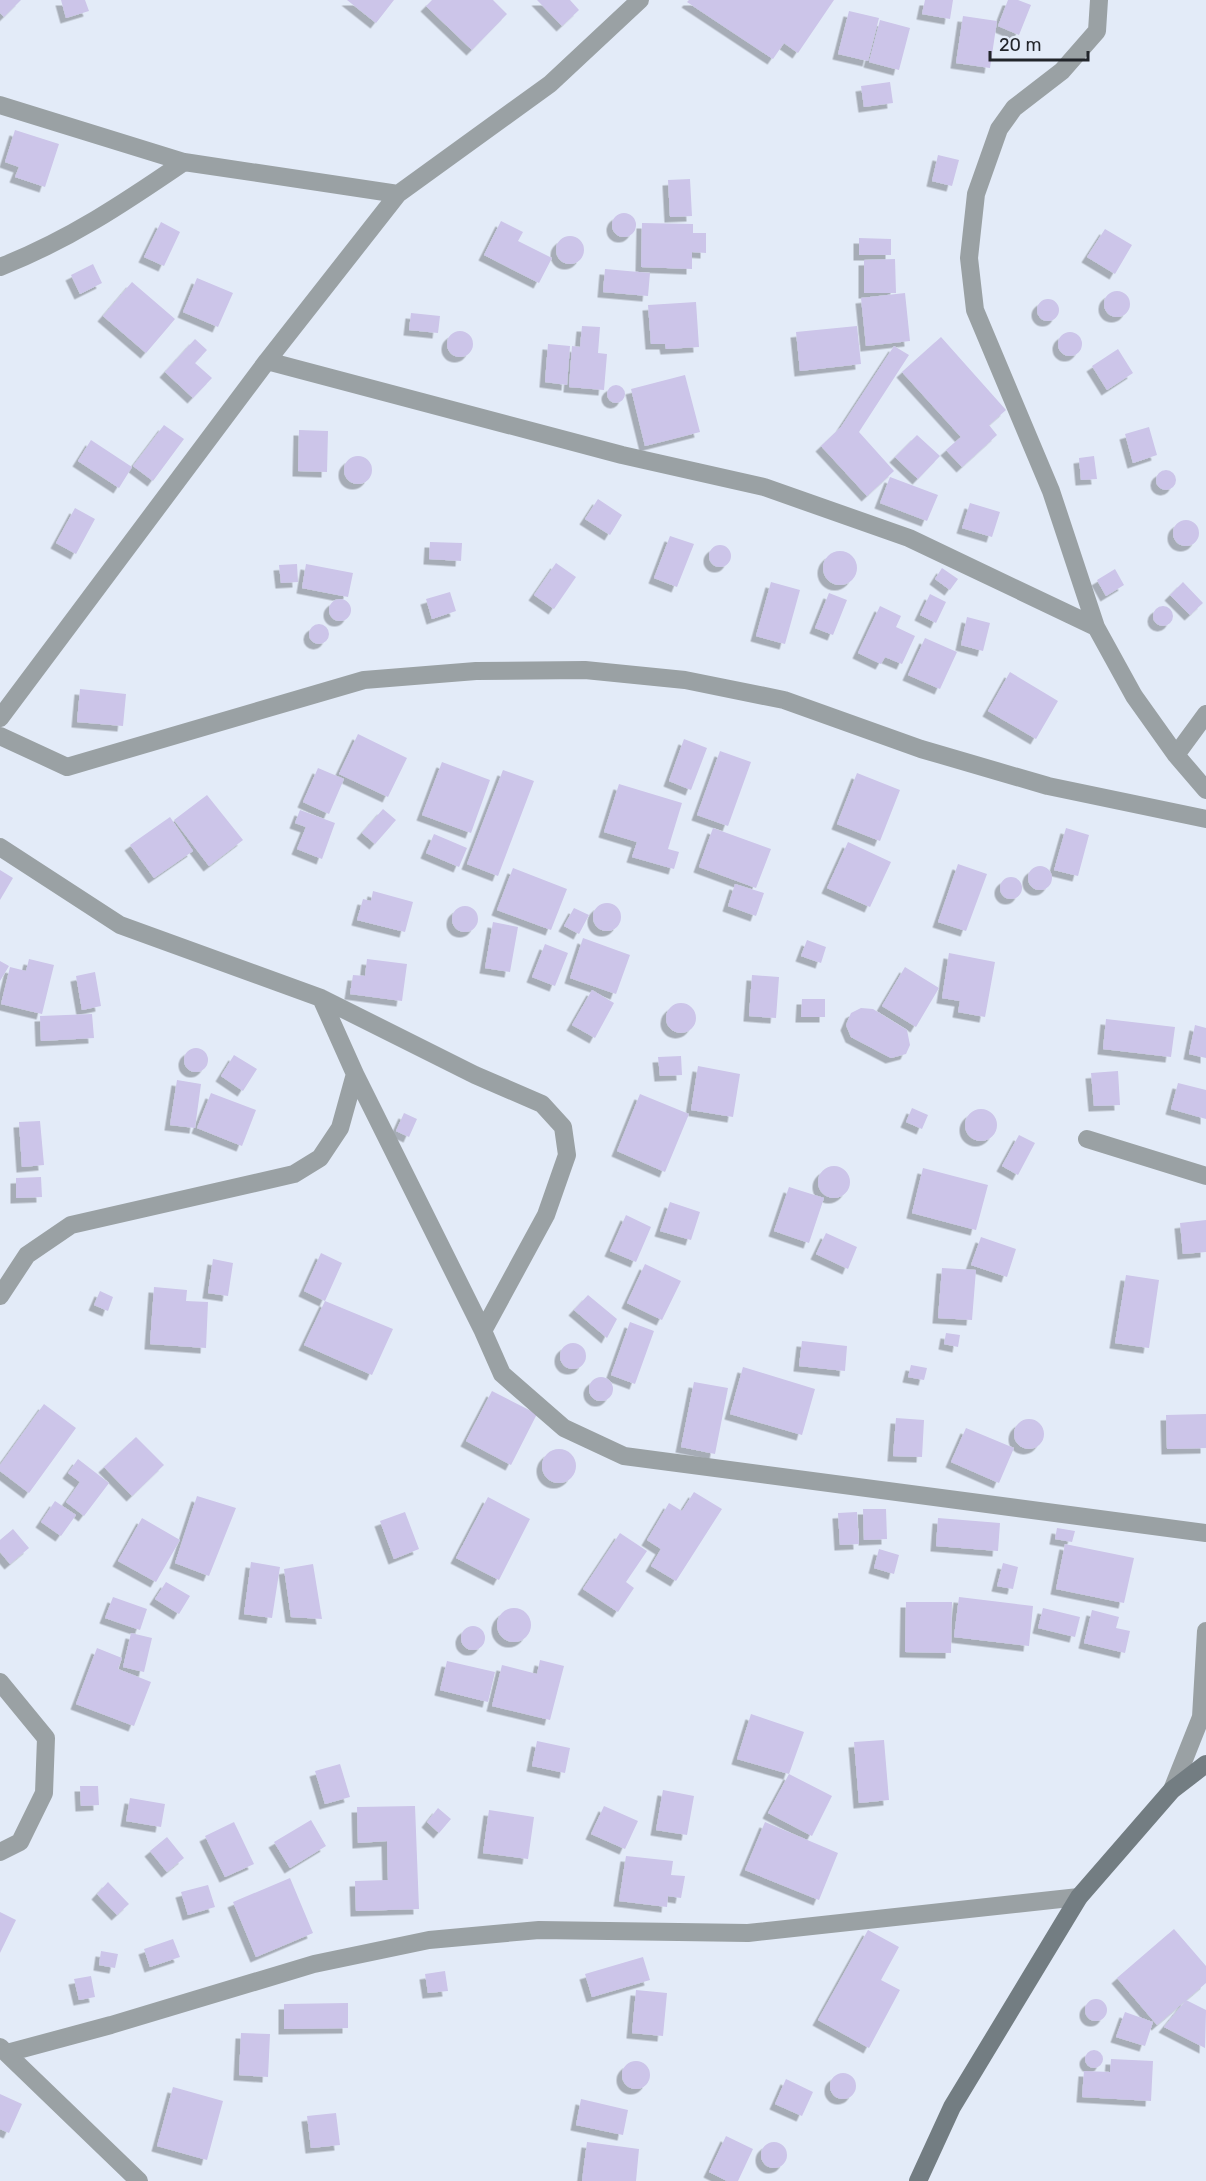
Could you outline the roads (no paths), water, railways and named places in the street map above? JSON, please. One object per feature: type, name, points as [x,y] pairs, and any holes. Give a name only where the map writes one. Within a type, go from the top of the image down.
[{"type":"street","points":[[0,718],[267,361],[398,194],[550,84],[640,0]]},
{"type":"street","points":[[1099,0],[1097,31],[1062,71],[1014,108],[999,129],[976,194],[969,258],[975,310],[1051,491],[1096,627],[1134,696],[1176,755],[1206,790]]},
{"type":"street","points":[[0,105],[184,162],[398,194]]},
{"type":"street","points":[[0,267],[47,249],[97,220],[184,162]]},
{"type":"street","points":[[267,361],[622,455],[764,487],[909,538],[1096,627]]},
{"type":"street","points":[[0,736],[67,767],[364,680],[476,671],[585,670],[685,680],[784,700],[921,748],[1048,786],[1206,819]]},
{"type":"street","points":[[1176,755],[1206,714]]},
{"type":"street","points":[[0,847],[120,925],[321,998],[475,1075],[542,1104],[563,1127],[567,1155],[546,1215],[483,1331]]},
{"type":"street","points":[[321,998],[355,1074],[483,1331],[502,1374],[564,1428],[624,1456],[1206,1533]]},
{"type":"street","points":[[0,1296],[27,1255],[71,1225],[294,1174],[320,1158],[340,1128],[355,1074]]},
{"type":"street","points":[[1087,1139],[1206,1176]]},
{"type":"street","points":[[1172,1790],[1201,1718],[1206,1631]]},
{"type":"street","points":[[0,1682],[46,1738],[44,1793],[20,1842],[0,1852]]},
{"type":"street","points":[[918,2181],[952,2108],[1079,1897],[1172,1790],[1206,1764]]},
{"type":"street","points":[[4,2050],[111,2025],[314,1964],[429,1941],[539,1930],[748,1932],[1079,1897]]},
{"type":"street","points":[[4,2050],[139,2181]]}]
